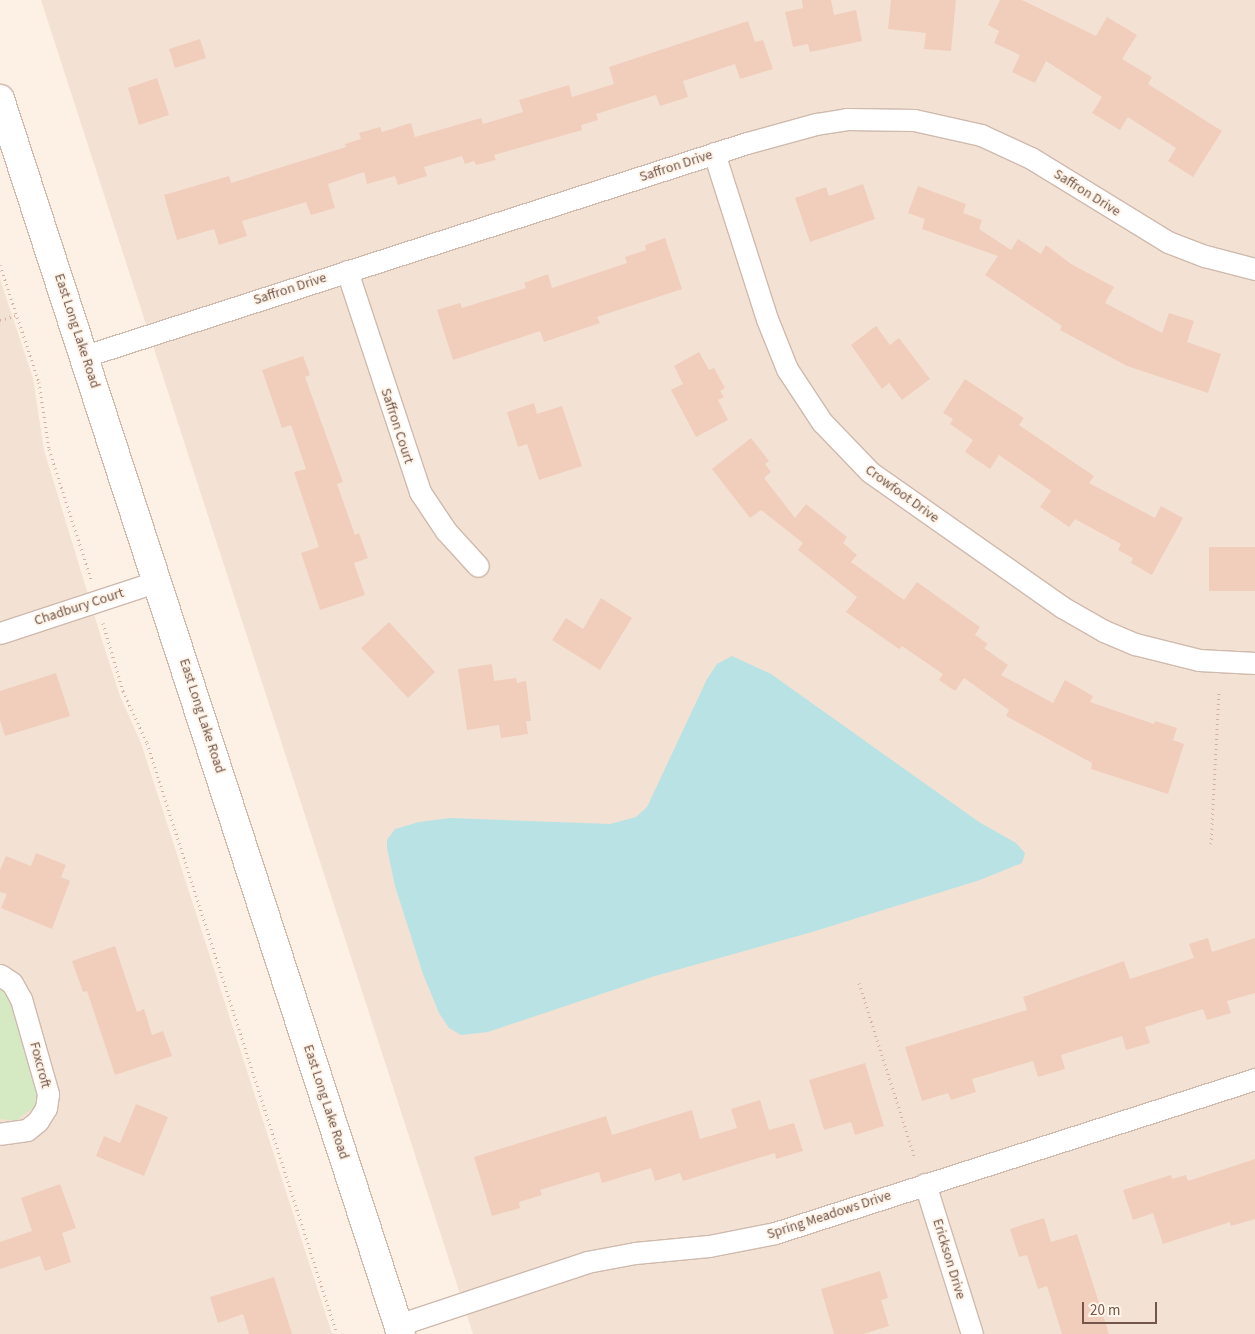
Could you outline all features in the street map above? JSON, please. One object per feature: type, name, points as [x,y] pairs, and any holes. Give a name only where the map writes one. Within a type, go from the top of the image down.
[{"type":"main road","name":"East Long Lake Road","points":[[0,99],[400,1329]]},
{"type":"street","name":"Saffron Drive","points":[[85,356],[714,153],[816,124],[846,119],[883,117],[950,127],[981,135],[1030,158],[1168,242],[1205,256],[1255,269]]},
{"type":"street","name":"Crowfoot Drive","points":[[714,153],[767,319],[788,369],[822,422],[870,472],[1062,607],[1104,631],[1135,644],[1190,658],[1255,663]]},
{"type":"street","name":"Saffron Court","points":[[347,271],[420,492],[446,531],[478,566]]},
{"type":"street","name":"Chadbury Court","points":[[0,633],[158,581]]},
{"type":"street","name":"Foxcroft","points":[[0,975],[12,983],[21,999],[48,1094],[46,1108],[38,1121],[27,1130],[0,1134]]},
{"type":"street","name":"Spring Meadows Drive","points":[[400,1329],[587,1262],[635,1253],[742,1241],[1255,1080]]},
{"type":"street","name":"Erickson Drive","points":[[925,1184],[972,1334]]},
{"type":"path","points":[[0,265],[39,382],[49,449],[90,574]]},
{"type":"path","points":[[0,320],[18,315]]},
{"type":"path","points":[[103,626],[124,691],[146,743],[337,1334]]},
{"type":"path","points":[[1211,844],[1219,692]]},
{"type":"path","points":[[860,983],[914,1155]]},
{"type":"shaded area","points":[[41,0],[1255,0],[1255,1334],[473,1334]]},
{"type":"shaded area","points":[[0,279],[33,378],[44,450],[101,637],[120,696],[141,743],[332,1334],[0,1334]]},
{"type":"green space","points":[[0,987],[11,1003],[38,1090],[34,1107],[16,1121],[0,1119]]},
{"type":"water","points":[[732,656],[771,674],[979,822],[1016,843],[1025,853],[1022,863],[980,880],[812,932],[655,976],[488,1032],[461,1035],[449,1028],[439,1013],[423,974],[395,886],[387,840],[395,829],[419,822],[451,818],[610,824],[636,817],[647,807],[707,679],[717,664]]},
{"type":"building","points":[[802,0],[831,0],[834,15],[856,10],[862,41],[810,52],[808,44],[793,47],[785,12],[803,8]]},
{"type":"building","points":[[891,0],[956,0],[951,51],[924,49],[926,33],[888,29]]},
{"type":"building","points":[[1000,0],[1022,0],[1096,36],[1107,17],[1137,35],[1122,59],[1152,77],[1148,84],[1222,131],[1193,177],[1168,161],[1176,148],[1128,117],[1120,130],[1092,113],[1102,97],[1046,61],[1035,83],[1012,72],[1020,55],[994,43],[999,31],[988,25]]},
{"type":"building","points":[[748,21],[755,42],[763,40],[773,69],[740,79],[735,64],[683,81],[688,97],[660,106],[656,95],[596,114],[598,120],[581,125],[582,130],[494,155],[496,160],[476,165],[474,161],[465,164],[462,156],[424,167],[427,176],[398,185],[395,176],[367,184],[364,172],[328,184],[335,208],[311,215],[306,202],[242,221],[247,236],[219,245],[214,229],[177,240],[164,195],[229,176],[231,183],[346,147],[345,144],[361,139],[359,133],[380,127],[382,132],[411,123],[415,137],[481,118],[483,124],[523,112],[519,100],[569,85],[572,97],[614,84],[609,67]]},
{"type":"building","points":[[200,39],[206,58],[175,68],[169,49]]},
{"type":"building","points":[[157,78],[169,115],[139,125],[128,88]]},
{"type":"building","points":[[863,184],[875,219],[810,242],[795,198],[826,187],[829,196]]},
{"type":"building","points":[[918,186],[966,204],[963,213],[982,220],[979,229],[1011,250],[1018,239],[1041,254],[1046,245],[1071,264],[1114,287],[1105,303],[1162,333],[1169,313],[1194,321],[1187,342],[1221,354],[1208,393],[1127,366],[1060,330],[1062,326],[985,275],[998,256],[922,229],[925,219],[908,213]]},
{"type":"building","points":[[665,238],[682,289],[597,317],[600,323],[544,342],[540,331],[453,360],[437,310],[460,303],[462,308],[526,288],[524,283],[548,274],[552,288],[627,263],[625,257],[646,250],[645,245]]},
{"type":"building","points":[[876,326],[890,345],[899,338],[930,379],[902,400],[889,383],[882,389],[851,345]]},
{"type":"building","points":[[699,352],[709,370],[714,368],[725,388],[720,391],[724,397],[718,400],[728,420],[696,437],[671,390],[683,384],[674,366]]},
{"type":"building","points":[[303,356],[310,375],[305,377],[343,482],[337,484],[355,535],[359,533],[368,558],[354,563],[365,595],[320,610],[301,553],[319,547],[294,472],[306,469],[291,425],[282,428],[262,370]]},
{"type":"building","points":[[965,379],[1024,418],[1019,425],[1094,476],[1089,483],[1155,518],[1161,506],[1183,518],[1152,575],[1131,563],[1133,558],[1118,550],[1121,544],[1075,519],[1069,527],[1040,507],[1051,491],[999,455],[990,469],[965,452],[973,440],[950,424],[953,419],[943,413]]},
{"type":"building","points":[[534,403],[537,414],[562,406],[582,466],[539,480],[527,444],[518,447],[507,412]]},
{"type":"building","points":[[751,438],[769,461],[765,464],[771,472],[764,478],[795,518],[806,504],[847,537],[843,543],[857,555],[851,562],[904,600],[917,582],[980,627],[975,635],[988,644],[984,648],[1008,665],[1001,675],[1053,703],[1065,680],[1093,696],[1090,702],[1154,724],[1155,721],[1177,728],[1173,740],[1184,744],[1168,794],[1091,769],[1092,763],[1006,716],[1009,710],[964,678],[955,691],[939,680],[943,674],[902,646],[899,649],[846,612],[857,597],[798,550],[803,543],[761,510],[750,518],[712,469]]},
{"type":"building","points":[[1209,547],[1255,547],[1255,591],[1209,591]]},
{"type":"building","points":[[601,598],[632,618],[600,670],[552,640],[566,618],[583,629]]},
{"type":"building","points":[[389,622],[435,672],[408,698],[361,648]]},
{"type":"building","points":[[492,664],[494,681],[516,678],[517,683],[526,681],[531,721],[526,721],[528,734],[501,738],[499,725],[467,730],[458,669]]},
{"type":"building","points":[[56,673],[70,716],[5,736],[0,720],[0,691]]},
{"type":"building","points":[[36,853],[66,865],[61,877],[70,881],[52,929],[1,908],[7,894],[0,892],[0,870],[6,856],[31,866]]},
{"type":"building","points":[[1208,938],[1212,952],[1255,938],[1255,993],[1227,1001],[1231,1013],[1207,1020],[1203,1009],[1145,1027],[1150,1043],[1126,1050],[1122,1036],[1061,1055],[1065,1069],[1038,1077],[1033,1061],[972,1079],[976,1092],[951,1100],[948,1093],[922,1101],[905,1047],[1027,1010],[1023,997],[1124,961],[1130,979],[1194,958],[1189,944]]},
{"type":"building","points":[[115,946],[137,1012],[144,1009],[152,1035],[163,1031],[172,1056],[115,1075],[87,991],[83,992],[72,961]]},
{"type":"building","points":[[865,1063],[884,1126],[855,1135],[851,1122],[824,1130],[809,1080]]},
{"type":"building","points":[[760,1100],[769,1130],[794,1123],[803,1151],[776,1159],[775,1153],[683,1181],[680,1173],[655,1181],[651,1168],[602,1183],[599,1172],[540,1190],[542,1195],[519,1202],[520,1208],[492,1216],[474,1157],[606,1116],[612,1135],[692,1110],[700,1139],[737,1128],[731,1109]]},
{"type":"building","points":[[136,1104],[168,1117],[144,1176],[96,1156],[104,1136],[120,1143]]},
{"type":"building","points":[[1255,1159],[1255,1219],[1231,1226],[1230,1222],[1163,1244],[1153,1213],[1133,1220],[1123,1190],[1171,1175],[1172,1179],[1186,1175],[1188,1181]]},
{"type":"building","points":[[60,1184],[76,1228],[62,1233],[71,1262],[45,1271],[40,1256],[0,1269],[0,1242],[32,1231],[21,1198]]},
{"type":"building","points":[[1044,1218],[1051,1242],[1077,1234],[1109,1334],[1062,1334],[1047,1286],[1038,1289],[1027,1255],[1019,1257],[1010,1229]]},
{"type":"building","points":[[880,1271],[888,1298],[881,1300],[889,1326],[863,1334],[834,1334],[821,1289]]},
{"type":"building","points":[[274,1277],[292,1334],[249,1334],[243,1314],[218,1323],[210,1297]]}]
